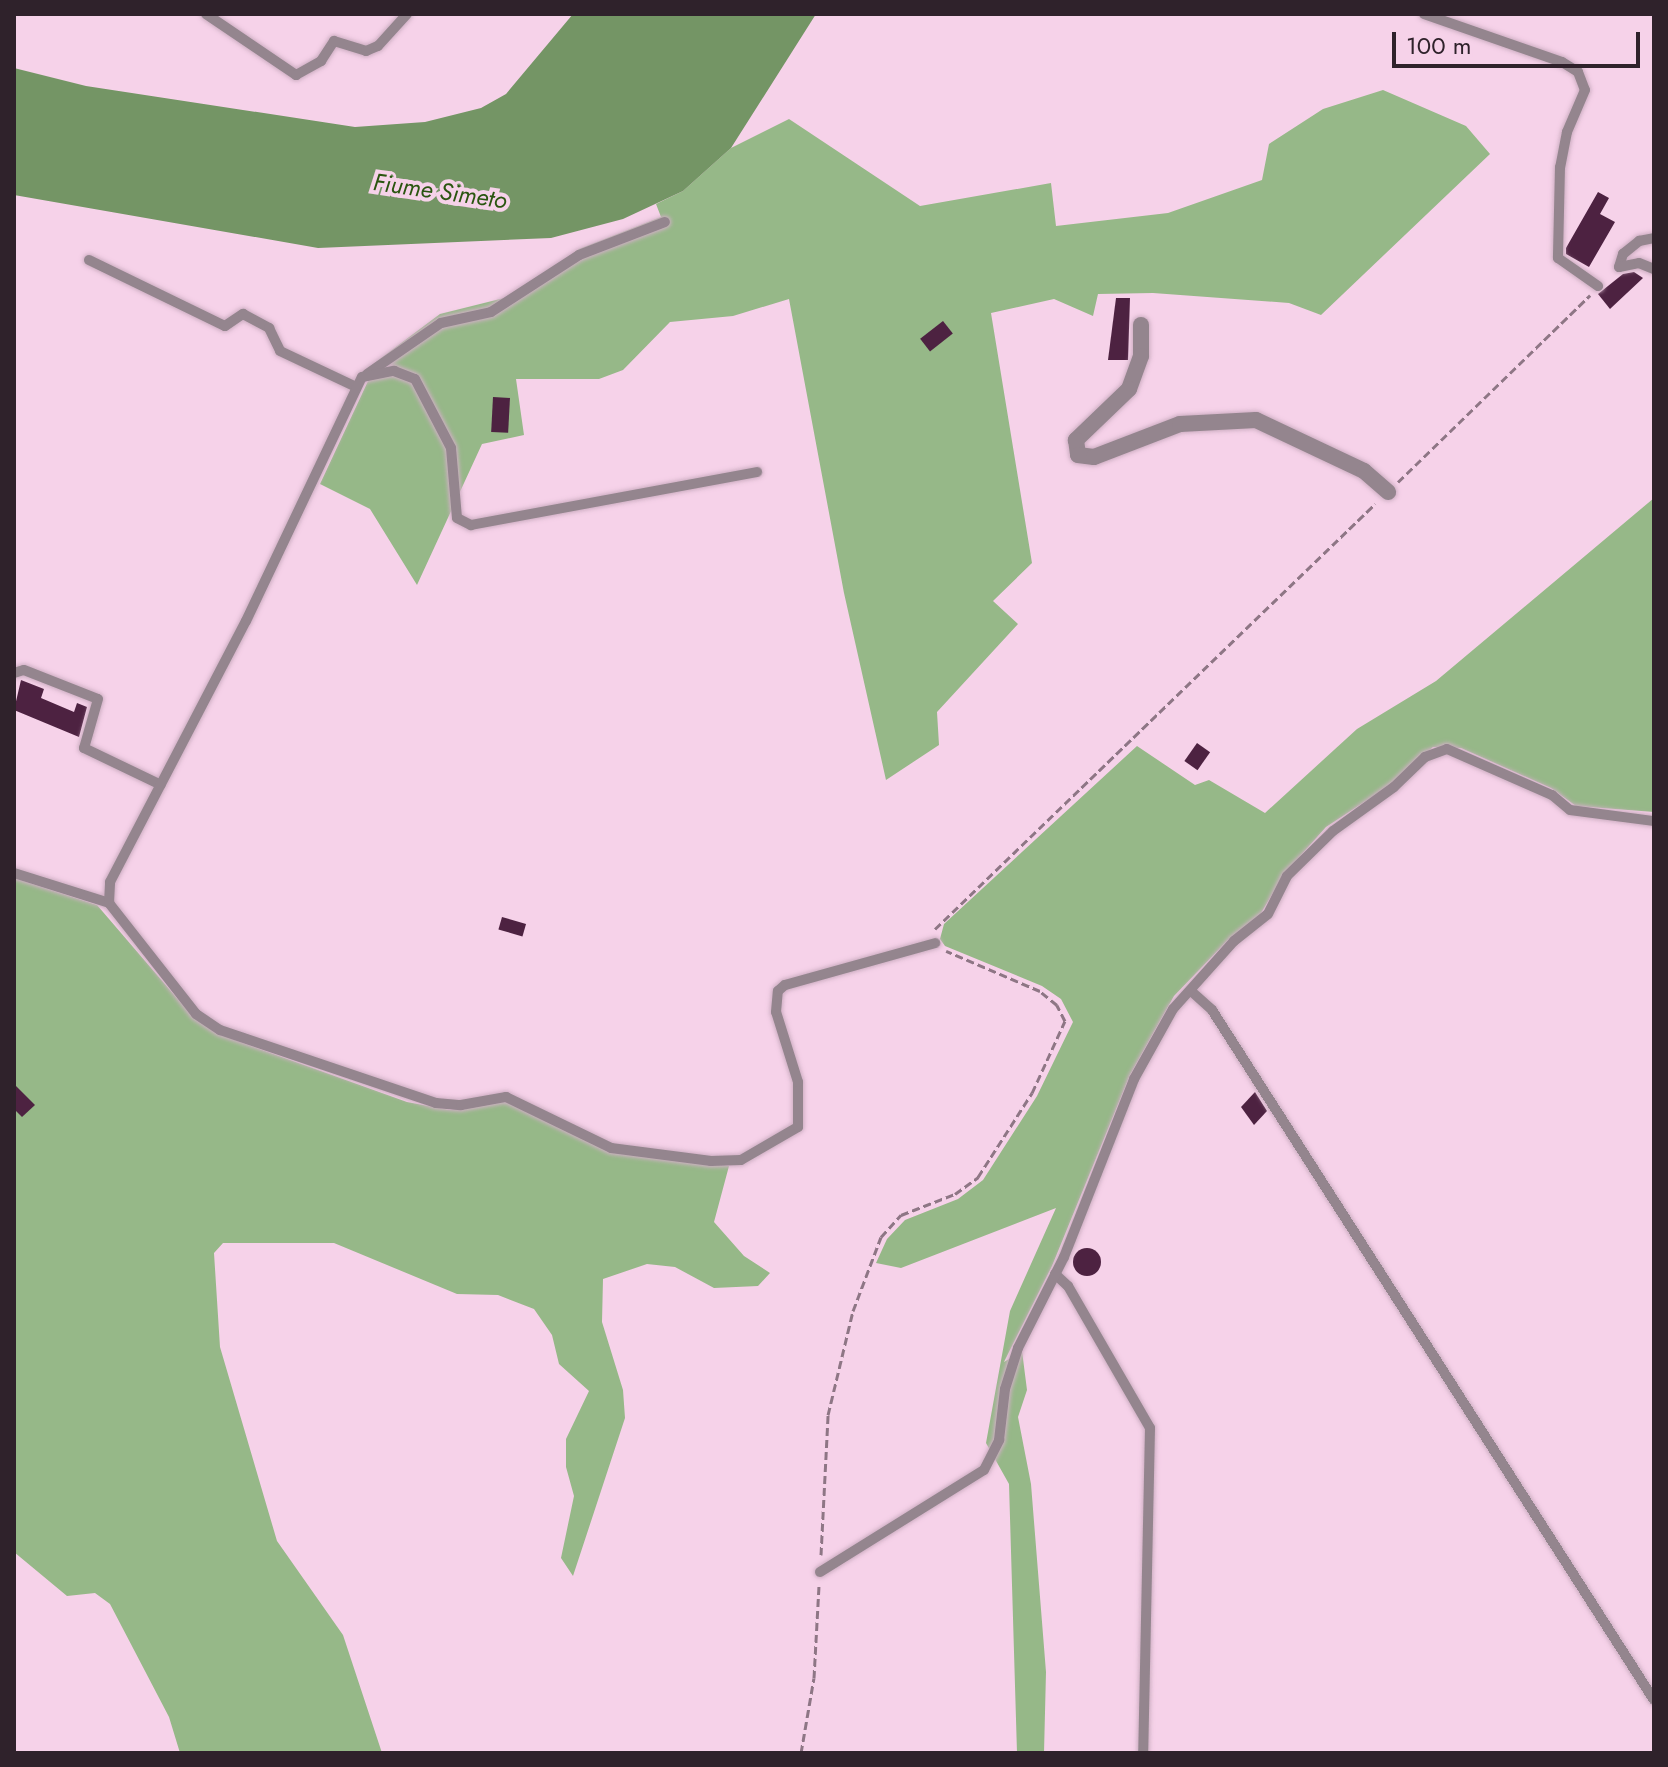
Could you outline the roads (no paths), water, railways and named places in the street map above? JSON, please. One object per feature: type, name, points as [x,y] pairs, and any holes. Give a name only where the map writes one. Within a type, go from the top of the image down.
[{"type":"street","points":[[1141,325],[1141,356],[1129,389],[1076,440],[1078,455],[1094,457],[1180,424],[1256,420],[1364,471],[1388,492]]},
{"type":"lane","points":[[206,14],[296,75],[321,61],[334,41],[366,51],[378,46],[407,14]]},
{"type":"lane","points":[[1424,14],[1578,72],[1585,90],[1567,132],[1560,167],[1558,258],[1598,286]]},
{"type":"lane","points":[[665,222],[579,255],[491,312],[441,323],[358,382],[246,621],[110,882],[109,903],[113,915],[196,1014],[220,1030],[436,1103],[461,1105],[506,1097],[611,1148],[720,1161],[741,1160],[798,1127],[798,1082],[776,1012],[778,991],[785,985],[935,943]]},
{"type":"lane","points":[[1654,238],[1639,241],[1623,254],[1619,267],[1639,263],[1654,269]]},
{"type":"lane","points":[[89,260],[225,326],[243,314],[269,328],[280,351],[358,382],[394,371],[415,379],[451,448],[457,518],[471,525],[757,472]]},
{"type":"lane","points":[[14,673],[24,670],[98,699],[84,748],[161,785]]},
{"type":"lane","points":[[820,1572],[984,1470],[999,1440],[1005,1389],[1018,1348],[1055,1274],[1134,1079],[1173,1009],[1234,941],[1268,914],[1287,876],[1333,831],[1435,751],[1458,752],[1552,795],[1570,810],[1654,821]]},
{"type":"lane","points":[[14,873],[109,903]]},
{"type":"lane","points":[[1191,991],[1212,1010],[1654,1700]]},
{"type":"lane","points":[[1055,1274],[1068,1286],[1150,1428],[1143,1753]]},
{"type":"water","name":"Fiume Simeto","points":[[573,14],[816,14],[731,148],[683,191],[623,219],[551,238],[318,248],[14,195],[14,68],[86,86],[355,127],[425,122],[481,108],[506,94]]}]
